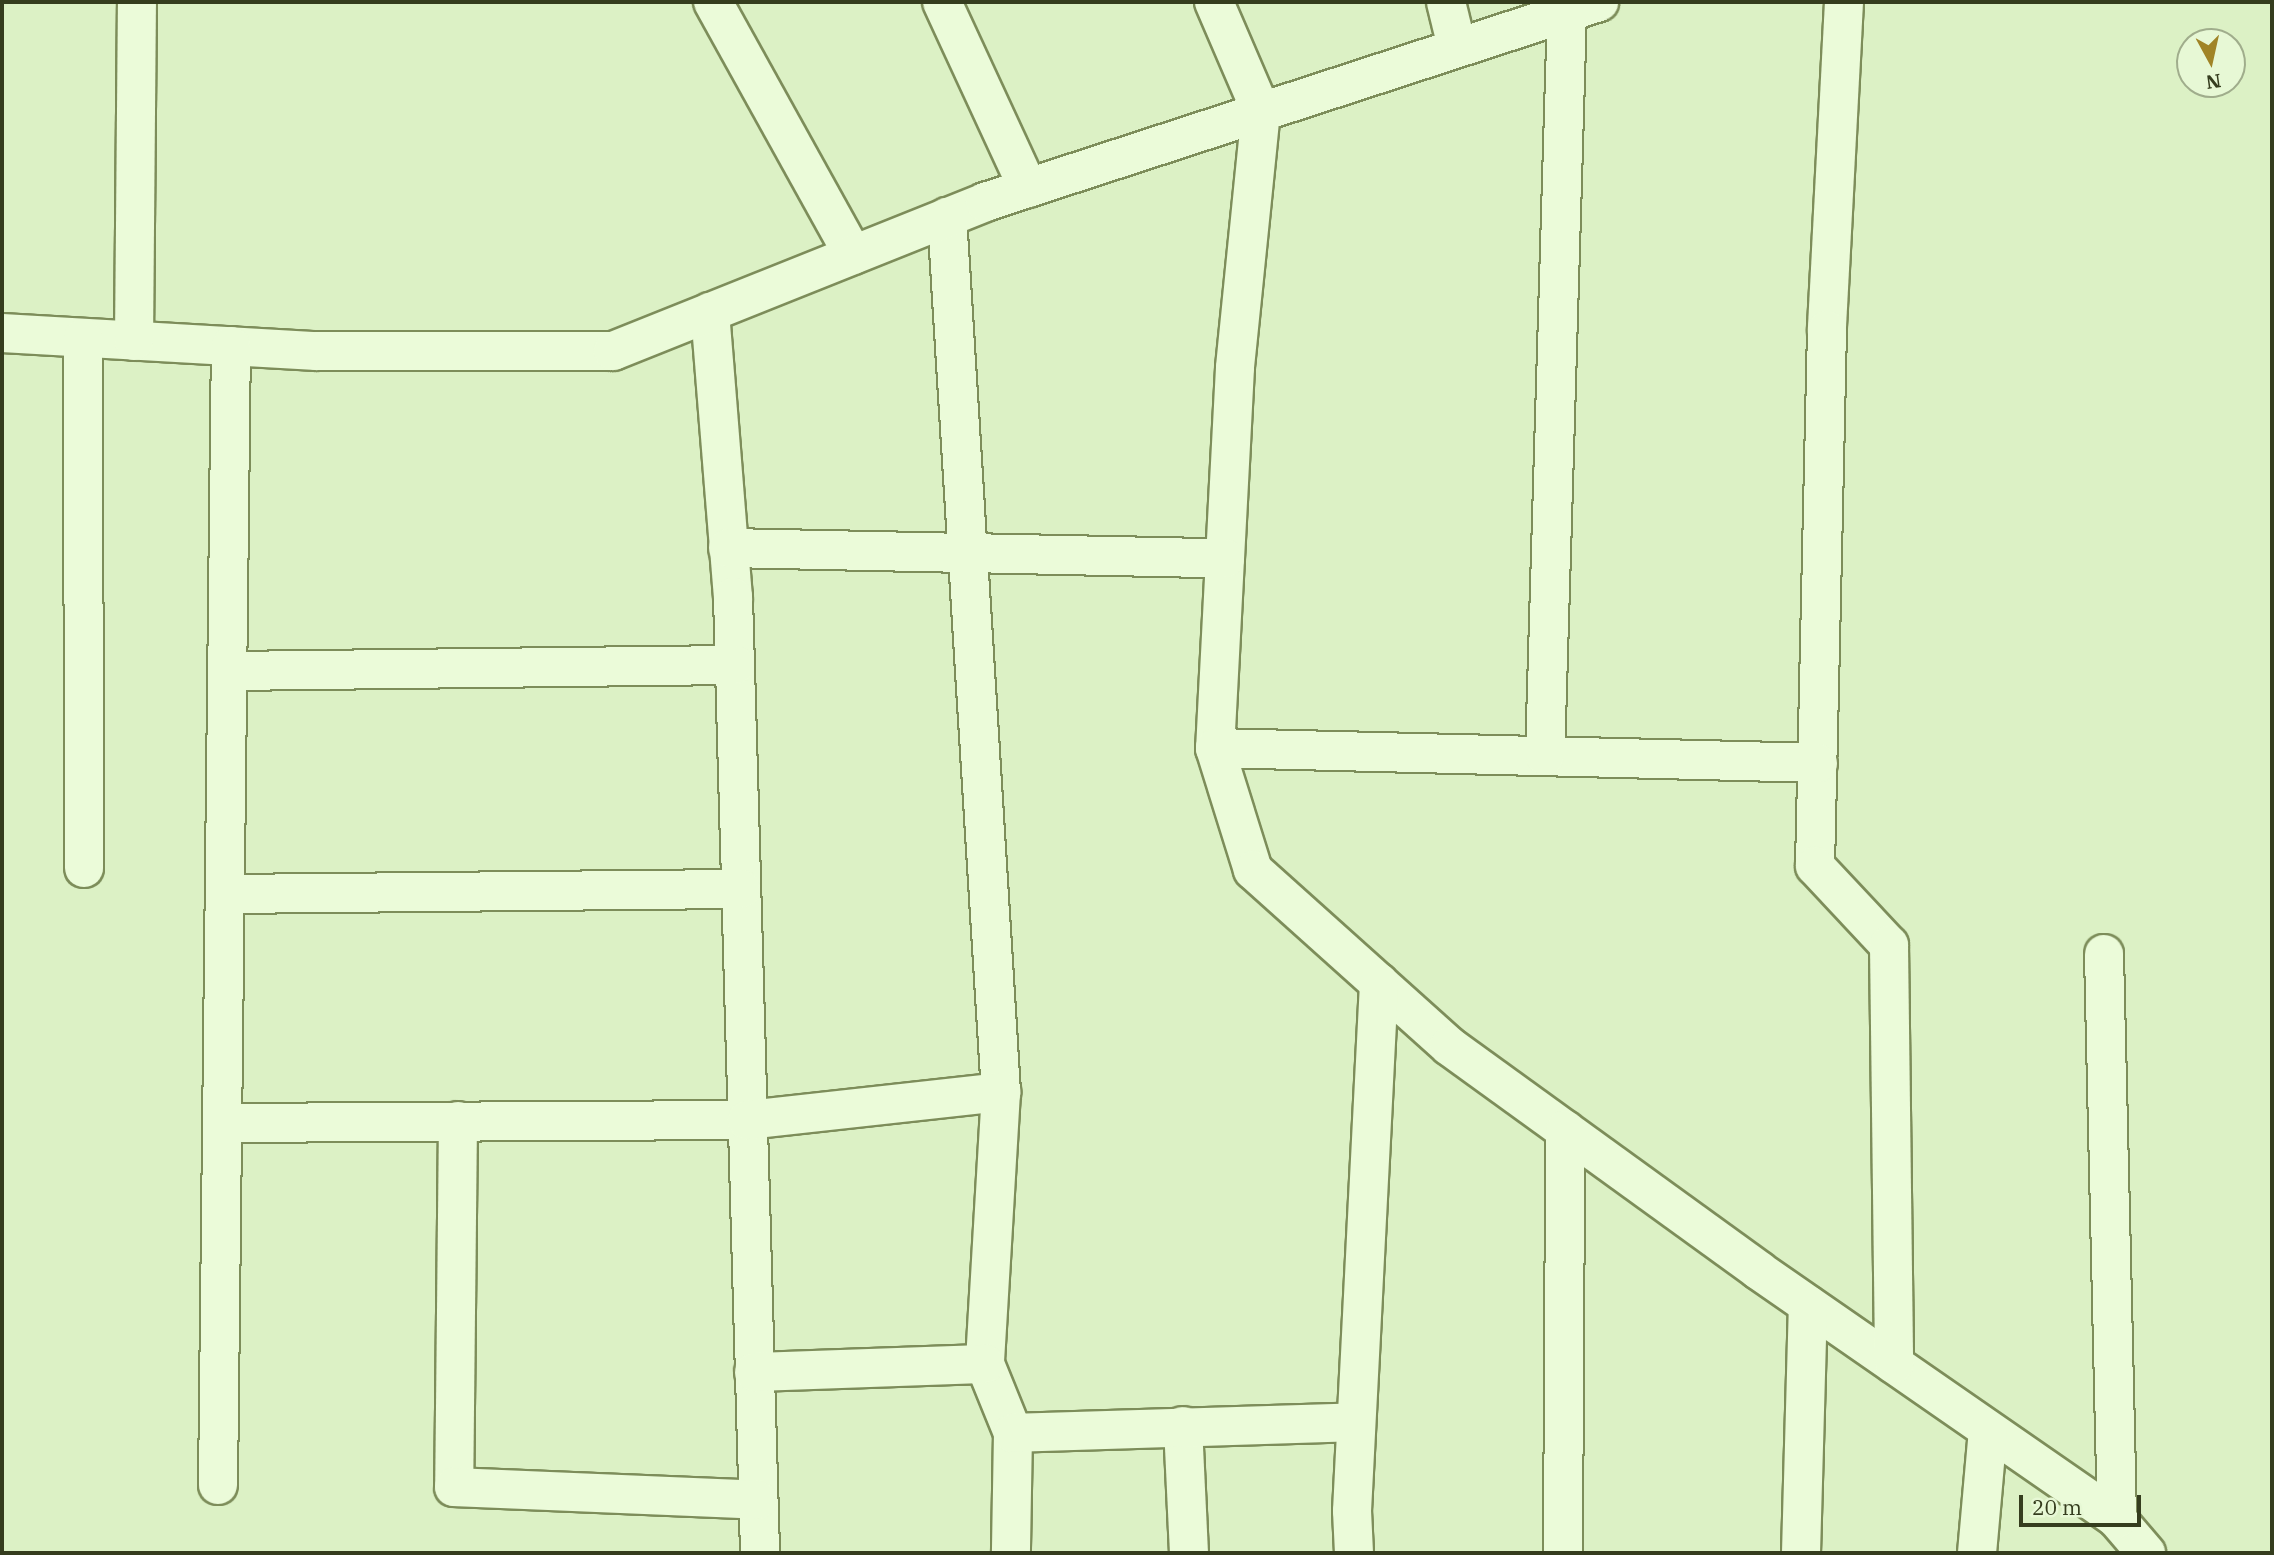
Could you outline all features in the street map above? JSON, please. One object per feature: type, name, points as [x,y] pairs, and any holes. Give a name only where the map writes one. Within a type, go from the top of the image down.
[{"type":"street","points":[[134,341],[137,2]]},
{"type":"street","points":[[713,2],[853,255]]},
{"type":"street","points":[[942,2],[1028,188]]},
{"type":"street","points":[[1214,2],[1261,111],[1235,368],[1215,748],[1253,870],[1449,1046],[1808,1304],[2117,1519],[2146,1553]]},
{"type":"street","points":[[1446,2],[1457,47]]},
{"type":"street","points":[[1844,2],[1827,330],[1815,866],[1889,945],[1894,1364]]},
{"type":"street","points":[[2,334],[316,351],[614,351],[947,217],[1028,188],[1583,6],[1545,756]]},
{"type":"street","points":[[947,217],[1001,1093],[985,1364],[1013,1433],[1010,1553]]},
{"type":"street","points":[[709,312],[729,548],[735,665],[760,1553]]},
{"type":"street","points":[[83,338],[84,868]]},
{"type":"street","points":[[218,1485],[231,346]]},
{"type":"street","points":[[729,548],[1225,558]]},
{"type":"street","points":[[228,671],[735,665]]},
{"type":"street","points":[[1215,748],[1818,763]]},
{"type":"street","points":[[225,894],[741,889]]},
{"type":"street","points":[[2104,954],[2117,1519]]},
{"type":"street","points":[[1354,1553],[1356,1422],[1379,983]]},
{"type":"street","points":[[222,1123],[747,1120],[1001,1093]]},
{"type":"street","points":[[458,1121],[454,1487],[758,1500]]},
{"type":"street","points":[[1563,1553],[1565,1130]]},
{"type":"street","points":[[1801,1553],[1808,1304]]},
{"type":"street","points":[[754,1372],[985,1364]]},
{"type":"street","points":[[1013,1433],[1356,1422]]},
{"type":"street","points":[[1182,1426],[1189,1553]]},
{"type":"street","points":[[1977,1553],[1988,1430]]}]
